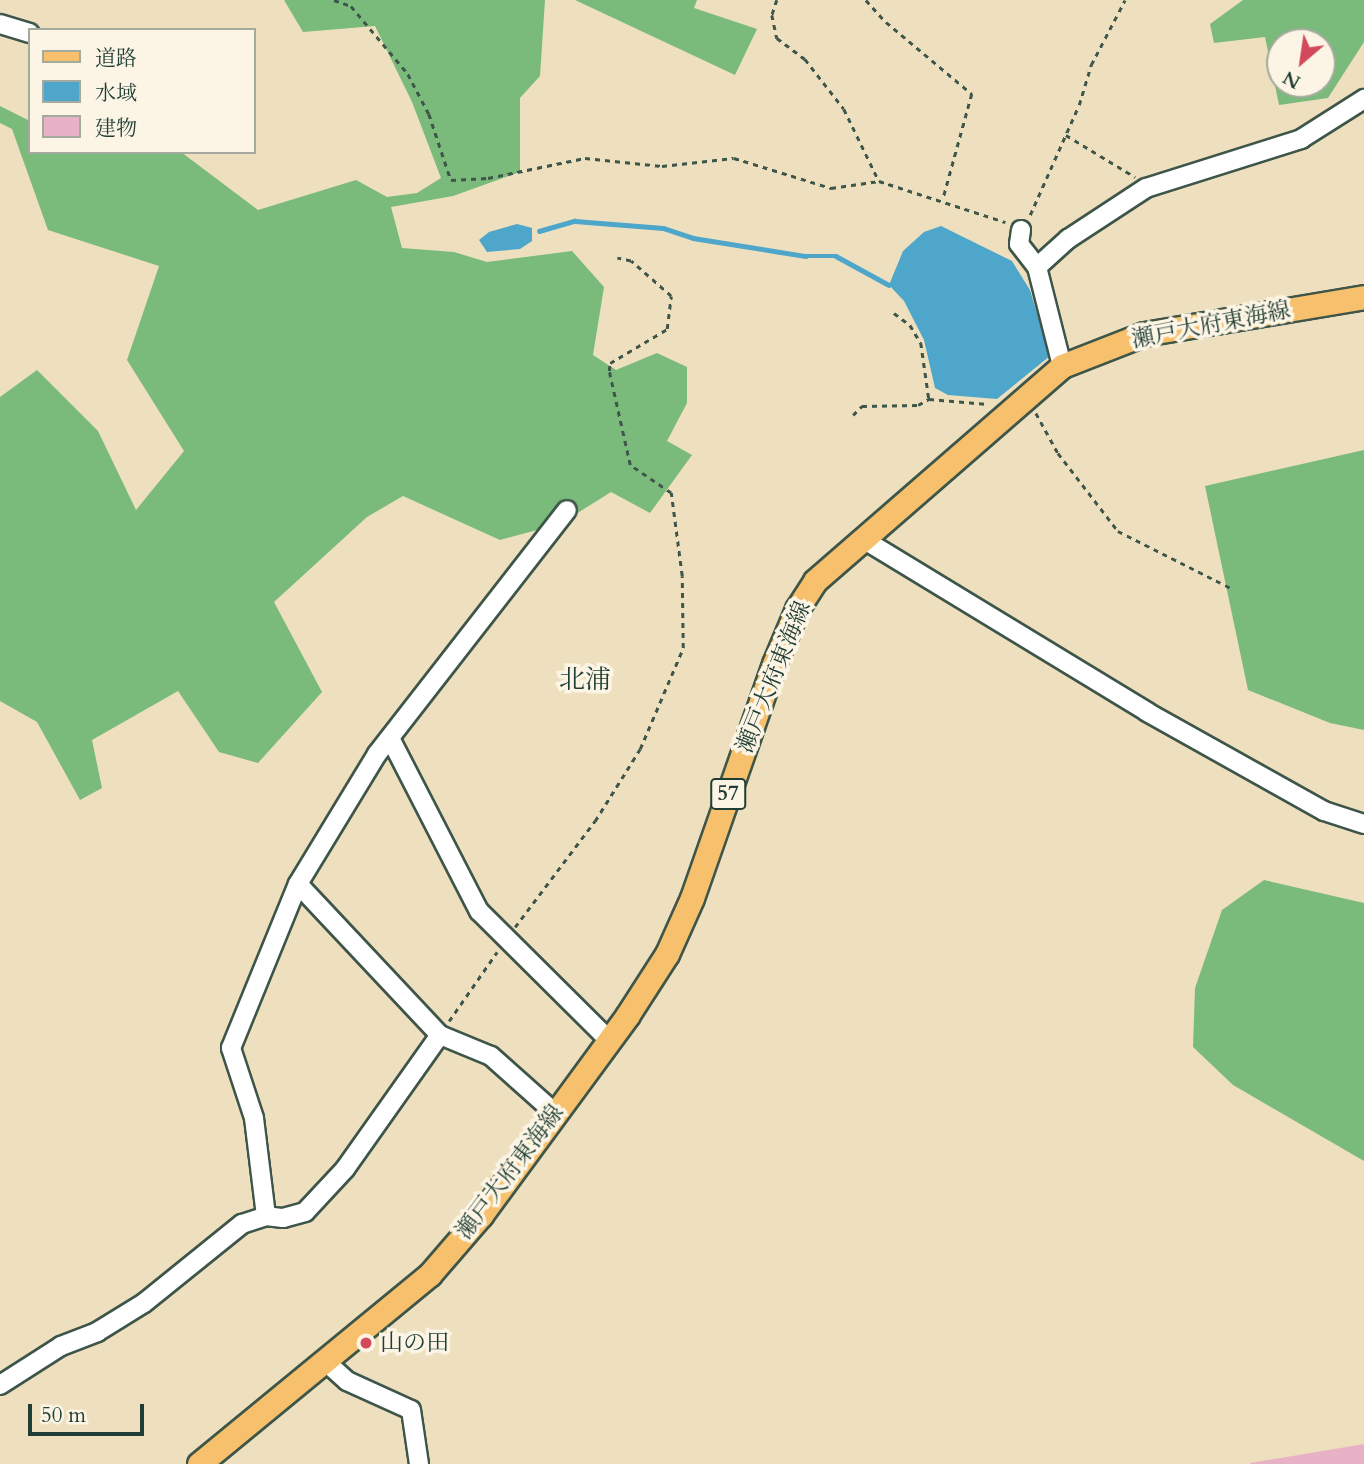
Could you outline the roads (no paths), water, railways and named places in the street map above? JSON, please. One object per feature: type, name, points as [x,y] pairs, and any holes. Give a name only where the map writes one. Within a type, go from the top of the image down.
[{"type":"main road","name":"瀬戸大府東海線","points":[[199,1464],[430,1274],[481,1214],[608,1039],[667,954],[692,898],[797,609],[815,581],[1062,366],[1144,334],[1364,296]]},
{"type":"street","points":[[0,23],[28,32]]},
{"type":"street","points":[[1037,267],[1068,239],[1146,188],[1300,139],[1364,99]]},
{"type":"street","points":[[1021,230],[1019,244],[1037,267],[1062,366]]},
{"type":"street","points":[[266,1216],[254,1118],[231,1048],[298,884],[336,816],[390,738],[567,510]]},
{"type":"street","points":[[863,539],[1147,712],[1324,811],[1364,824]]},
{"type":"street","points":[[390,738],[468,893],[505,940],[608,1039]]},
{"type":"street","points":[[298,884],[440,1035],[491,1056],[555,1113]]},
{"type":"street","points":[[0,1385],[61,1346],[97,1332],[144,1303],[242,1224],[266,1216],[283,1218],[305,1212],[326,1193],[440,1035]]},
{"type":"street","points":[[326,1362],[347,1381],[411,1410],[419,1464]]},
{"type":"water","points":[[517,224],[532,228],[532,241],[520,249],[487,252],[479,240],[489,232]]},
{"type":"water","points":[[941,226],[1012,261],[1030,290],[1050,356],[997,399],[948,395],[935,388],[924,340],[904,301],[889,285],[903,251],[924,232]]},
{"type":"waterway","points":[[539,231],[575,221],[663,228],[693,238],[806,256],[836,256],[889,285]]},
{"type":"place","name":"山の田","points":[[366,1343]]},
{"type":"district","name":"北浦","points":[[585,680]]}]
